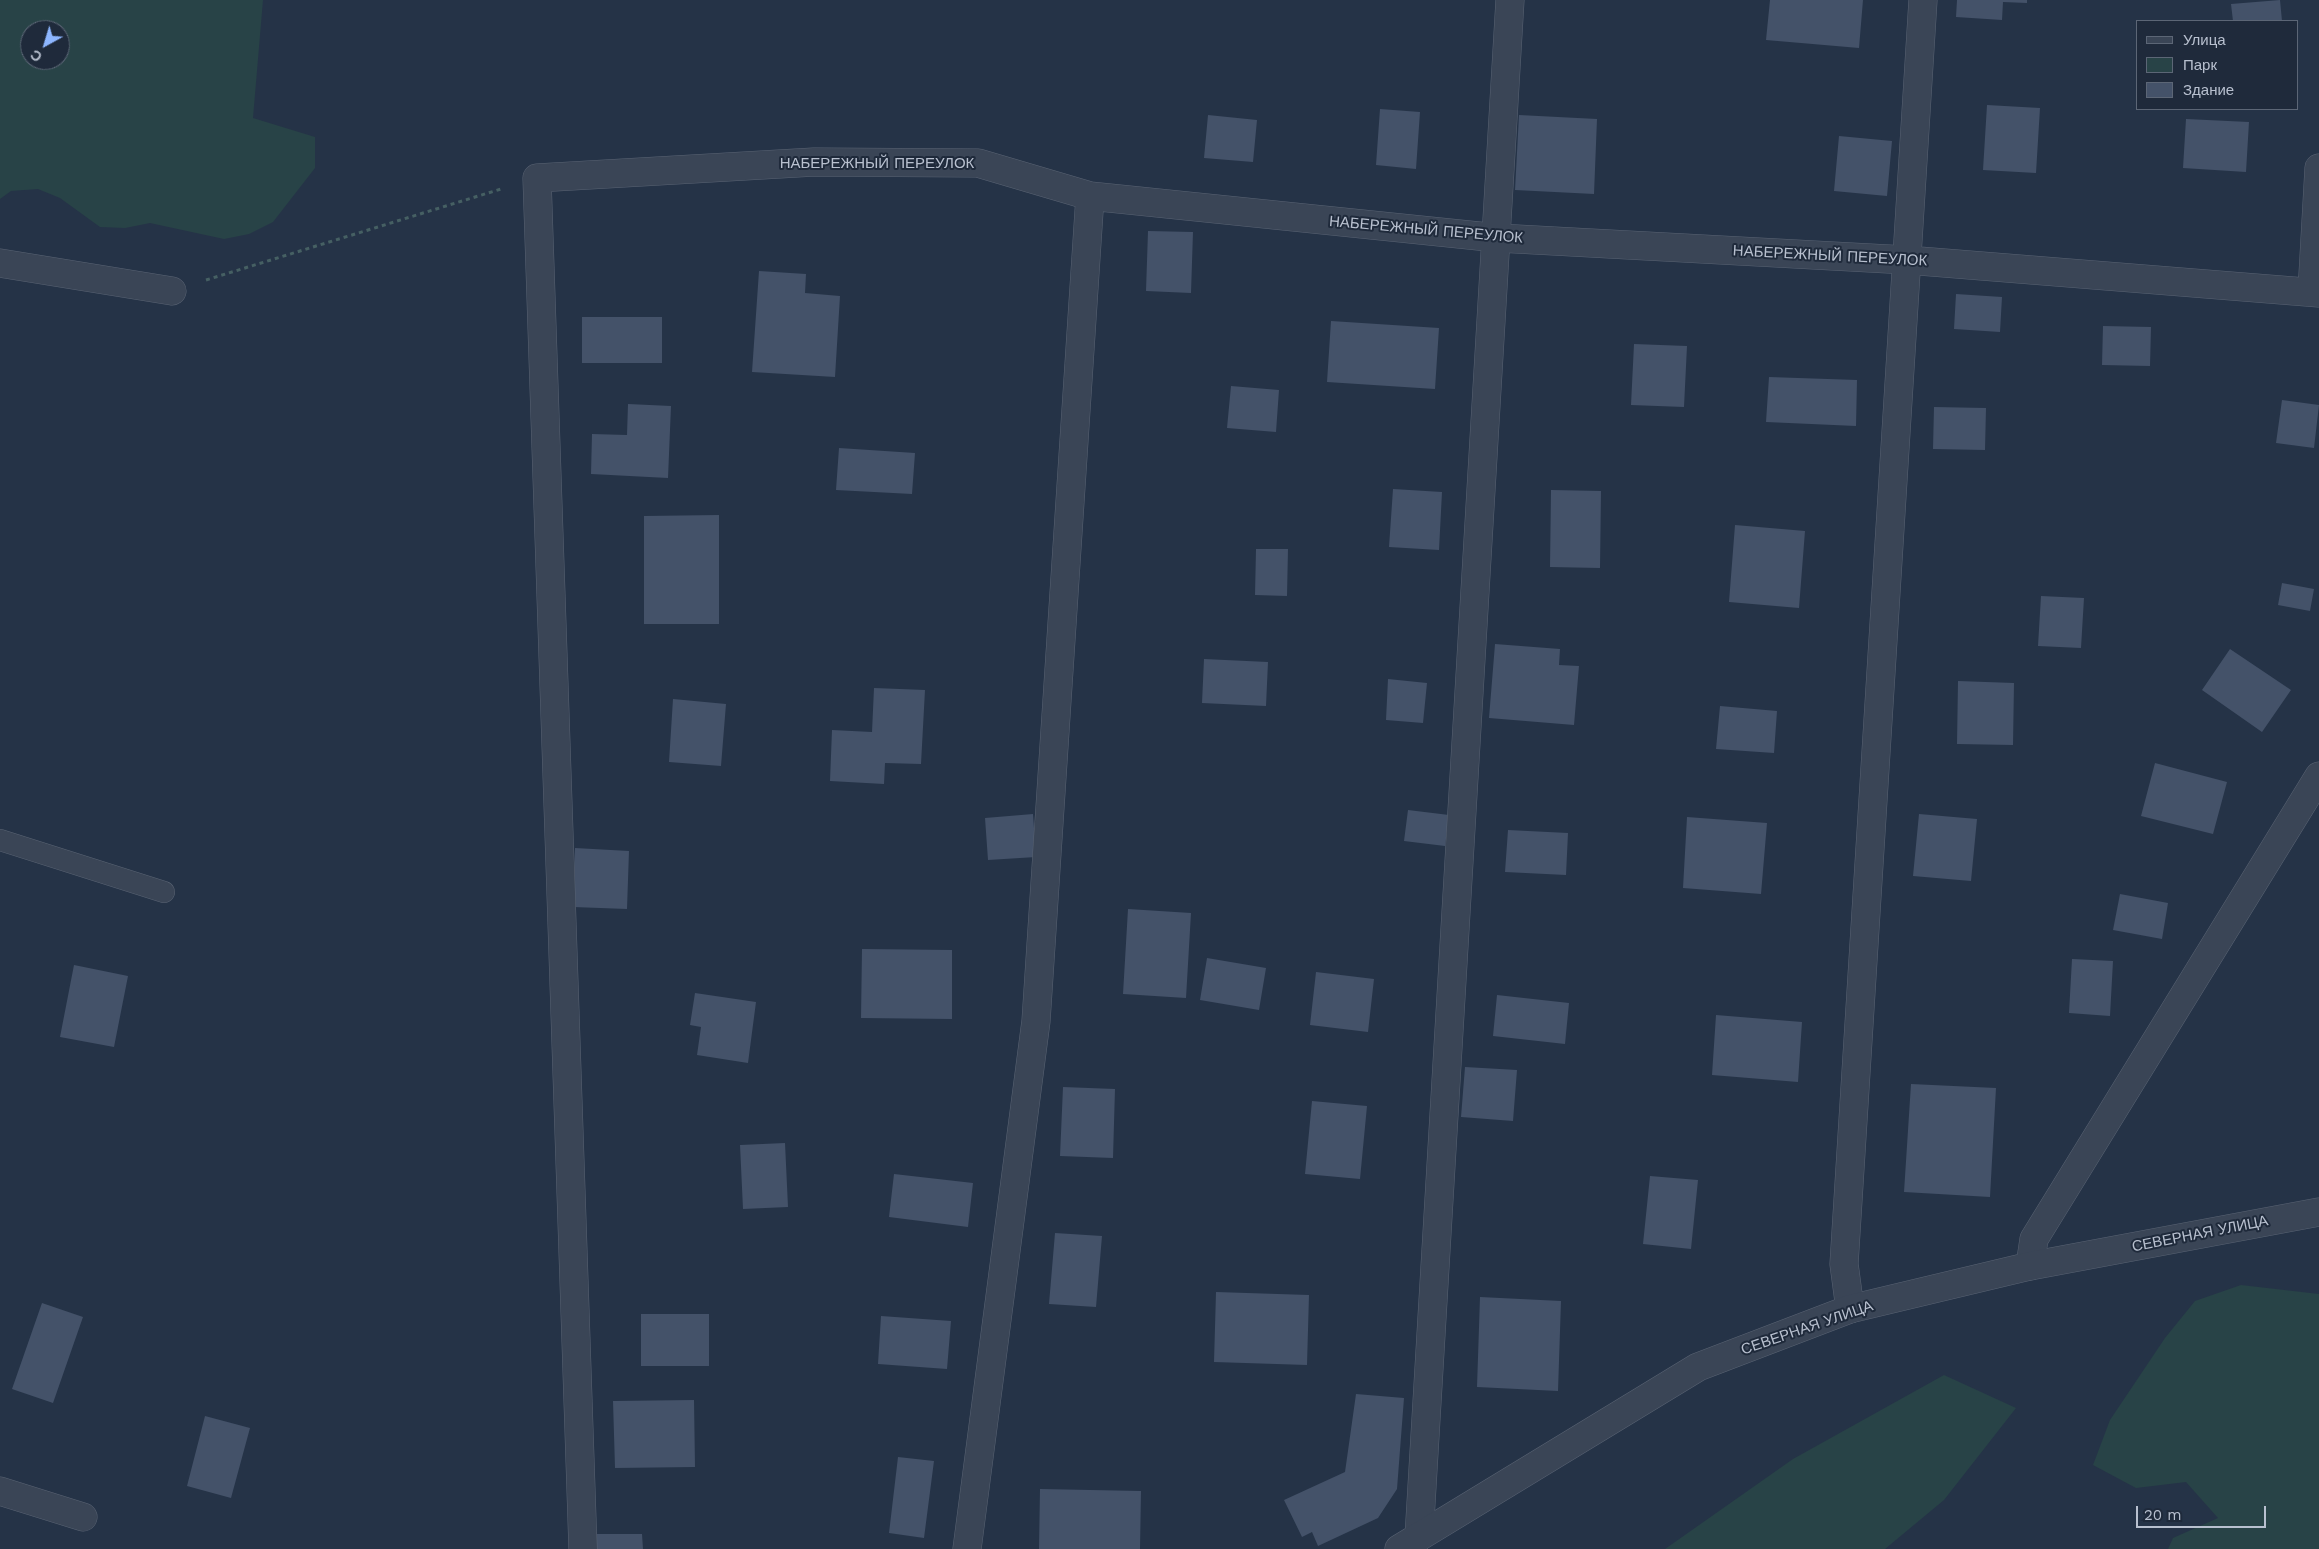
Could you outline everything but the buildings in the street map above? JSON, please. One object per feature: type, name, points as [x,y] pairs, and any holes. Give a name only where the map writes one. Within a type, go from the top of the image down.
[{"type":"street","points":[[1409,1543],[1498,238],[1510,0]]},
{"type":"street","points":[[1850,1309],[1844,1264],[1923,0]]},
{"type":"street","name":"НАБЕРЕЖНЫЙ ПЕРЕУЛОК","points":[[537,178],[814,162],[978,163],[1090,196],[1498,238],[1907,260],[2316,292]]},
{"type":"street","points":[[2316,292],[2319,168]]},
{"type":"street","points":[[537,178],[583,1549]]},
{"type":"street","points":[[966,1549],[1036,1021],[1090,196]]},
{"type":"street","points":[[0,263],[172,290]]},
{"type":"street","points":[[2030,1266],[2034,1239],[2319,776]]},
{"type":"street","name":"СЕВЕРНАЯ УЛИЦА","points":[[1409,1543],[1698,1367],[1850,1309],[2030,1266],[2319,1212]]},
{"type":"street","points":[[0,1491],[83,1517]]},
{"type":"lane","points":[[0,840],[164,892]]},
{"type":"path","points":[[172,290],[537,178]]},
{"type":"green space","points":[[0,0],[263,0],[253,118],[315,137],[315,168],[273,222],[249,234],[224,239],[150,223],[125,228],[100,227],[60,198],[38,189],[11,191],[0,199]]},
{"type":"green space","points":[[2241,1285],[2319,1294],[2319,1549],[2168,1549],[2173,1538],[2218,1518],[2186,1482],[2136,1488],[2093,1465],[2110,1420],[2165,1338],[2195,1301]]},
{"type":"green space","points":[[1944,1375],[2016,1408],[1944,1500],[1885,1549],[1665,1549],[1793,1459]]}]
